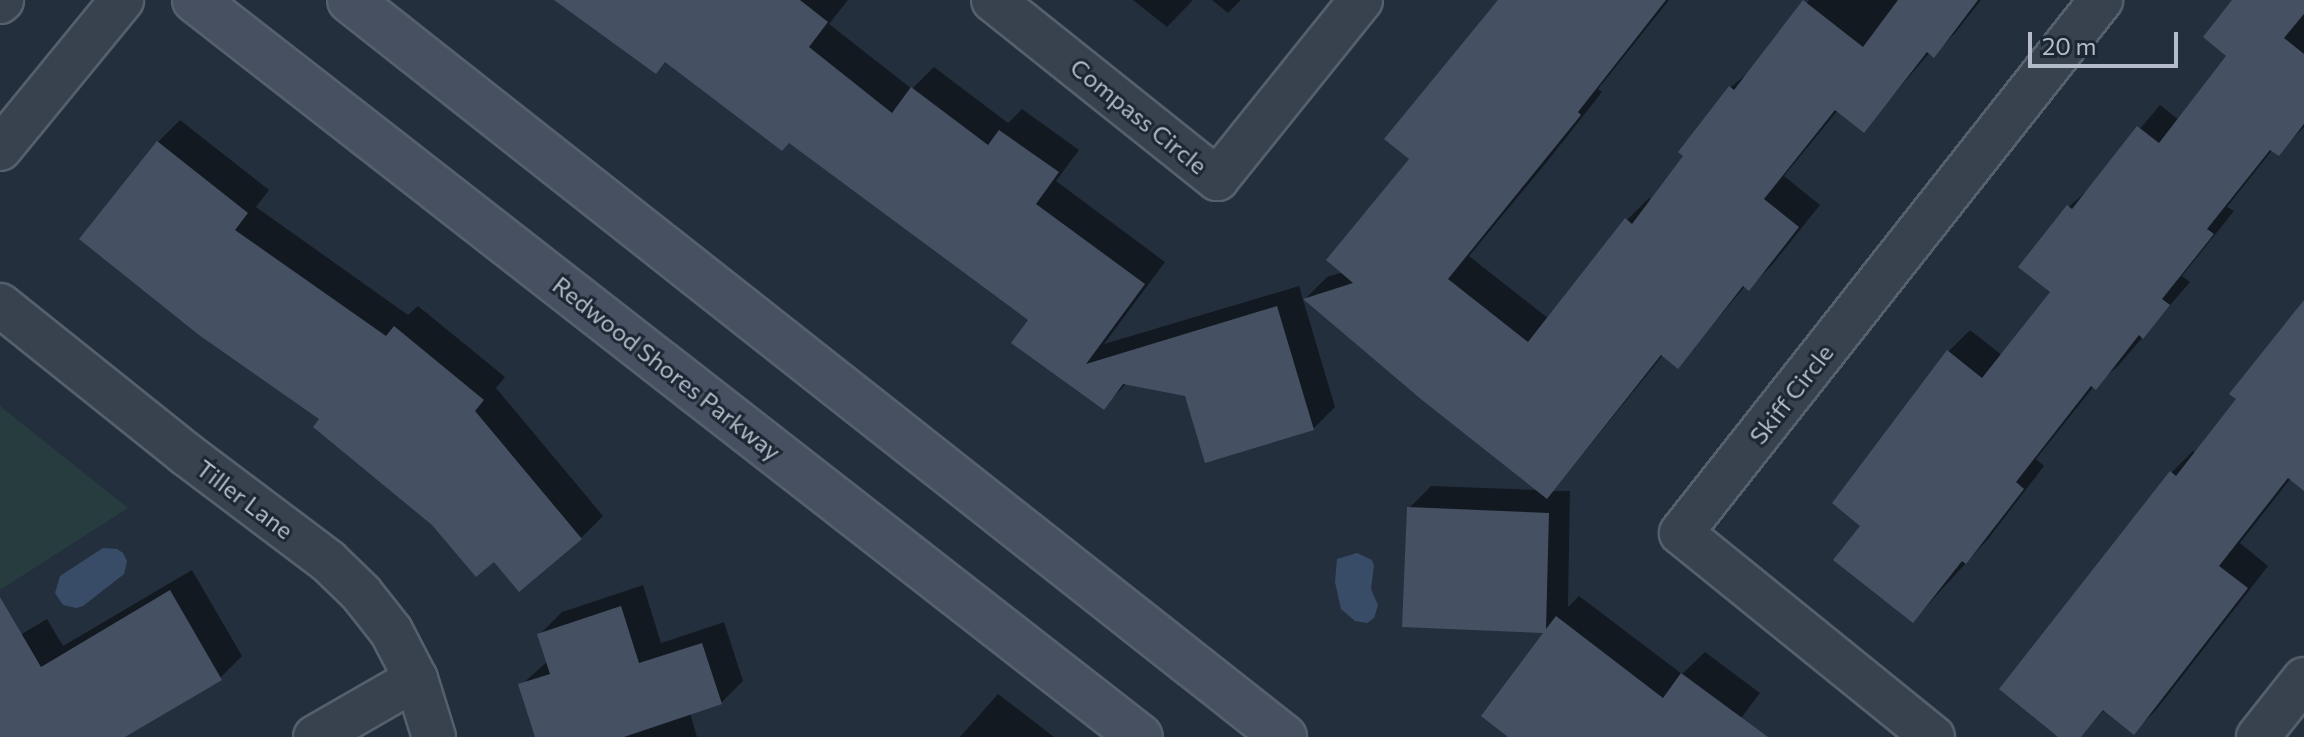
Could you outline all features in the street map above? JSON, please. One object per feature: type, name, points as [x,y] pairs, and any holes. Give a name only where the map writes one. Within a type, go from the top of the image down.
[{"type":"main road","name":"Redwood Shores Parkway","points":[[195,0],[1140,737]]},
{"type":"main road","points":[[350,0],[1284,737]]},
{"type":"street","points":[[0,149],[122,0]]},
{"type":"street","name":"Compass Circle","points":[[993,0],[1217,179],[1361,0]]},
{"type":"street","name":"Skiff Circle","points":[[1933,737],[1681,533],[2101,0]]},
{"type":"street","name":"Tiller Lane","points":[[0,305],[186,454],[328,561],[361,593],[391,631],[416,679],[434,737]]},
{"type":"street","points":[[315,737],[416,679]]},
{"type":"street","points":[[2258,737],[2304,679]]},
{"type":"green space","points":[[0,406],[128,508],[0,590]]},
{"type":"water","points":[[103,548],[117,549],[123,553],[127,561],[124,574],[83,606],[63,605],[55,593],[60,576]]},
{"type":"water","points":[[1357,553],[1372,560],[1374,566],[1371,589],[1378,605],[1374,618],[1367,623],[1355,621],[1341,609],[1335,582],[1337,559]]},
{"type":"building","points":[[554,0],[800,0],[828,22],[809,47],[892,113],[911,87],[988,145],[999,130],[1059,172],[1036,204],[1145,284],[1086,364],[1277,306],[1314,430],[1205,463],[1185,396],[1123,384],[1104,410],[1011,343],[1028,320],[789,143],[782,151],[665,62],[656,74]]},
{"type":"building","points":[[1498,0],[1666,0],[1578,112],[1581,115],[1448,279],[1528,342],[1625,218],[1632,224],[1683,156],[1678,152],[1729,86],[1734,90],[1803,0],[1863,47],[1898,0],[1978,0],[1934,58],[1927,52],[1864,133],[1835,110],[1764,199],[1799,227],[1749,291],[1743,286],[1678,369],[1661,355],[1547,499],[1422,400],[1303,299],[1353,283],[1326,260],[1409,159],[1384,139]]},
{"type":"building","points":[[2232,0],[2304,0],[2304,14],[2284,38],[2304,54],[2304,124],[2279,156],[2270,150],[2207,229],[2214,234],[2162,299],[2170,305],[2143,339],[2139,335],[2096,390],[2091,386],[2016,482],[2024,489],[1966,564],[1962,561],[1913,623],[1833,560],[1860,526],[1832,503],[1947,350],[1982,378],[2050,292],[2018,267],[2067,205],[2072,209],[2137,126],[2159,143],[2226,56],[2203,37]]},
{"type":"building","points":[[157,141],[248,213],[235,230],[386,336],[394,326],[484,400],[475,411],[582,539],[519,592],[494,562],[476,577],[432,525],[313,427],[319,419],[199,335],[79,239]]},
{"type":"building","points":[[2304,300],[2304,491],[2288,478],[2219,566],[2248,588],[2134,735],[2103,710],[2081,737],[2058,737],[1999,689],[2170,471],[2176,476],[2236,399],[2229,394]]},
{"type":"building","points":[[1407,507],[1549,513],[1546,629],[1556,616],[1663,698],[1681,673],[1768,737],[1508,737],[1481,716],[1543,633],[1402,627]]},
{"type":"building","points":[[170,590],[222,680],[125,737],[0,737],[0,597],[41,667]]},
{"type":"building","points":[[621,606],[639,663],[702,643],[722,704],[624,737],[535,737],[518,684],[550,674],[537,634]]}]
